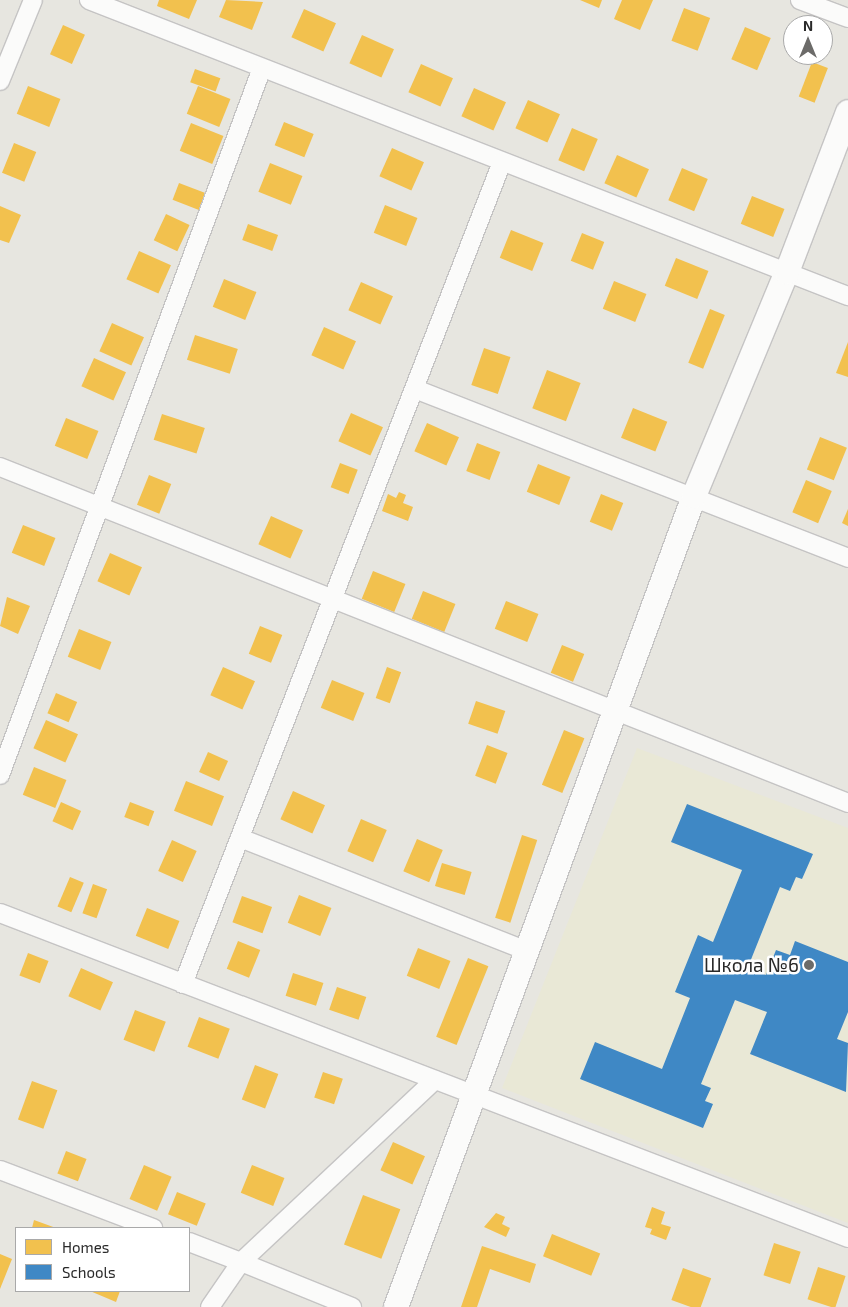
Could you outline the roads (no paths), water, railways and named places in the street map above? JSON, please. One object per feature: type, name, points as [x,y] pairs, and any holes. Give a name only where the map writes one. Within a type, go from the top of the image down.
[{"type":"street","points":[[0,81],[33,0]]},
{"type":"street","points":[[88,0],[848,296]]},
{"type":"street","points":[[800,0],[848,18]]},
{"type":"street","points":[[0,776],[262,68]]},
{"type":"street","points":[[396,1307],[471,1095],[617,708],[694,496],[787,272],[848,112]]},
{"type":"street","points":[[183,984],[502,162]]},
{"type":"street","points":[[415,389],[694,496],[848,558]]},
{"type":"street","points":[[0,467],[98,509],[617,708],[848,803]]},
{"type":"street","points":[[240,838],[525,950]]},
{"type":"street","points":[[0,913],[848,1238]]},
{"type":"street","points":[[210,1307],[241,1262],[435,1080]]},
{"type":"street","points":[[0,1170],[150,1227]]},
{"type":"street","points":[[190,1242],[352,1307]]},
{"type":"place","name":"Школа №6","points":[[809,965]]}]
